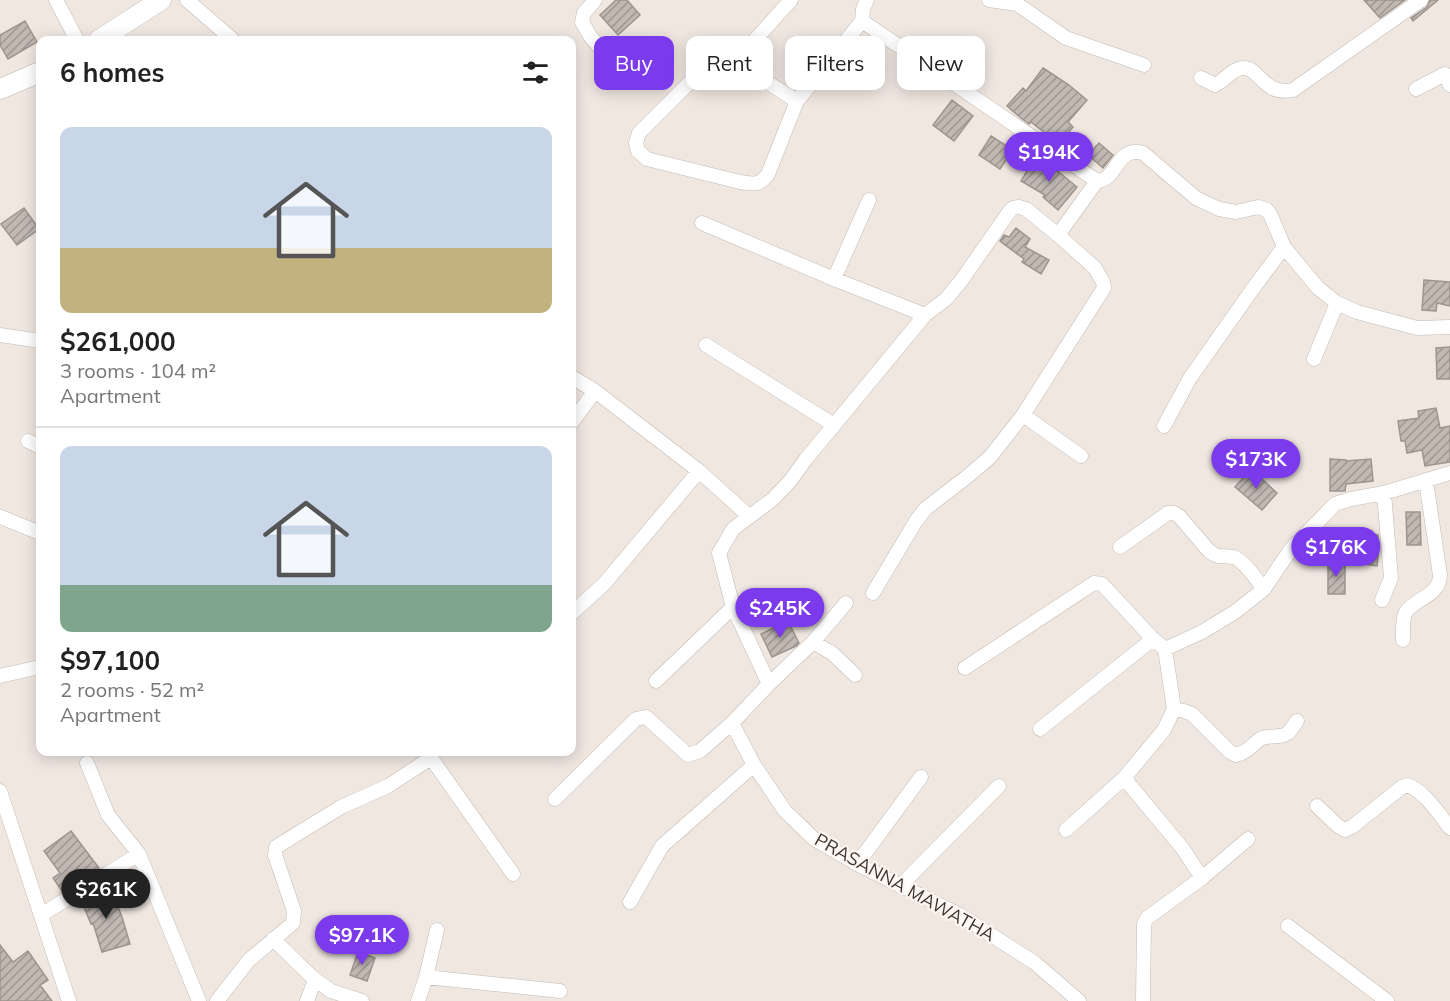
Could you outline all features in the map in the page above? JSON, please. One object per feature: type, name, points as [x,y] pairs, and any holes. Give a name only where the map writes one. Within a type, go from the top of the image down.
[{"type":"street","points":[[56,0],[74,36]]},
{"type":"street","points":[[105,36],[161,0]]},
{"type":"street","points":[[187,0],[228,36]]},
{"type":"street","points":[[594,41],[582,22],[584,13],[595,0]]},
{"type":"street","points":[[758,36],[791,0]]},
{"type":"street","points":[[686,86],[639,134],[636,143],[638,151],[647,159],[740,182],[753,184],[762,182],[768,174],[797,101],[862,21],[867,0]]},
{"type":"street","points":[[989,0],[1018,2],[1066,38],[1144,65]]},
{"type":"street","points":[[1201,78],[1215,85],[1243,68],[1249,69],[1269,87],[1284,92],[1293,90],[1421,0]]},
{"type":"street","points":[[862,21],[1097,181],[1102,181],[1107,177],[1123,156],[1137,152],[1143,153],[1196,198],[1219,209],[1236,212],[1258,207],[1267,210],[1284,247],[1318,288],[1337,303],[1357,312],[1417,328],[1450,327]]},
{"type":"street","points":[[0,89],[36,74]]},
{"type":"street","points":[[1416,89],[1445,74],[1450,85]]},
{"type":"street","points":[[773,86],[797,101]]},
{"type":"street","points":[[1058,235],[1097,181]]},
{"type":"street","points":[[834,279],[869,200]]},
{"type":"street","points":[[769,684],[733,607],[720,553],[733,529],[773,499],[790,481],[925,315],[946,299],[1013,208],[1026,209],[1095,268],[1104,288],[1023,415],[990,456],[925,509],[873,593]]},
{"type":"street","points":[[702,223],[925,315]]},
{"type":"street","points":[[1164,426],[1190,378],[1284,247]]},
{"type":"street","points":[[1314,359],[1337,303]]},
{"type":"street","points":[[0,335],[36,336]]},
{"type":"street","points":[[706,345],[834,425]]},
{"type":"street","points":[[576,379],[595,391],[699,471],[749,516]]},
{"type":"street","points":[[576,417],[595,391]]},
{"type":"street","points":[[1023,415],[1081,456]]},
{"type":"street","points":[[576,609],[604,584],[699,471]]},
{"type":"street","points":[[1165,649],[1202,632],[1235,612],[1264,589],[1291,549],[1335,504],[1384,493],[1450,473]]},
{"type":"street","points":[[1403,640],[1404,617],[1407,610],[1440,583],[1426,481]]},
{"type":"street","points":[[1382,600],[1391,578],[1384,493]]},
{"type":"street","points":[[1120,547],[1168,513],[1174,513],[1214,555],[1239,559],[1264,589]]},
{"type":"street","points":[[2,517],[36,531]]},
{"type":"street","points":[[965,668],[1094,583],[1101,584],[1165,649],[1174,709],[1164,730],[1124,778],[1066,830]]},
{"type":"street","points":[[555,799],[636,719],[646,717],[688,755],[700,751],[732,723],[813,642],[846,603]]},
{"type":"street","points":[[656,681],[733,607]]},
{"type":"street","points":[[1040,729],[1153,639]]},
{"type":"street","points":[[813,642],[832,653],[855,675]]},
{"type":"street","points":[[0,676],[36,668]]},
{"type":"street","points":[[1174,709],[1192,714],[1230,752],[1236,755],[1245,752],[1262,738],[1287,734],[1297,721]]},
{"type":"street","name":"PRASANNA MAWATHA","points":[[732,723],[754,765],[785,811],[814,839],[857,864],[960,915],[1035,963],[1079,1001]]},
{"type":"street","points":[[217,1001],[249,960],[293,922],[294,911],[275,855],[276,847],[341,807],[388,786],[429,756]]},
{"type":"street","points":[[431,756],[513,874]]},
{"type":"street","points":[[87,763],[108,815],[139,854],[199,1001]]},
{"type":"street","points":[[630,902],[662,846],[754,765]]},
{"type":"street","points":[[857,864],[921,777]]},
{"type":"street","points":[[1124,778],[1182,849],[1202,878]]},
{"type":"street","points":[[1317,806],[1345,830],[1402,787],[1408,785],[1424,796],[1450,828]]},
{"type":"street","points":[[900,886],[999,786]]},
{"type":"street","points":[[0,791],[69,1001]]},
{"type":"street","points":[[1143,1001],[1144,924],[1148,918],[1202,878],[1248,839]]},
{"type":"street","points":[[41,915],[139,854]]},
{"type":"street","points":[[1288,926],[1387,1001]]},
{"type":"street","points":[[418,1001],[437,930]]},
{"type":"street","points":[[273,939],[315,980],[331,991],[363,1001]]},
{"type":"street","points":[[426,977],[560,991]]},
{"type":"street","points":[[307,1001],[315,980]]},
{"type":"building","points":[[616,0],[627,0],[640,15],[618,35],[600,15]]},
{"type":"building","points":[[1364,0],[1405,0],[1380,18]]},
{"type":"building","points":[[1430,0],[1438,0],[1413,21],[1411,18],[1427,7]]},
{"type":"building","points":[[25,21],[36,43],[8,59],[0,45],[0,35]]},
{"type":"building","points":[[1043,68],[1087,100],[1068,122],[1073,127],[1059,144],[1007,106],[1023,88],[1026,91]]},
{"type":"building","points":[[952,100],[973,116],[954,141],[933,125]]},
{"type":"building","points":[[991,136],[1013,150],[1000,169],[979,155]]},
{"type":"building","points":[[1099,143],[1113,155],[1103,168],[1088,155]]},
{"type":"building","points":[[1036,156],[1077,187],[1058,210],[1043,197],[1045,195],[1021,181]]},
{"type":"building","points":[[24,208],[36,225],[36,231],[17,245],[1,224]]},
{"type":"building","points":[[1016,228],[1030,239],[1025,247],[1049,260],[1041,274],[1022,262],[1024,259],[1000,241],[1004,235],[1009,237]]},
{"type":"building","points":[[1424,280],[1450,282],[1450,306],[1437,303],[1436,311],[1422,310]]},
{"type":"building","points":[[1450,347],[1450,379],[1437,379],[1436,348]]},
{"type":"building","points":[[1436,408],[1440,428],[1450,426],[1450,462],[1425,466],[1422,450],[1407,453],[1405,441],[1401,441],[1398,421],[1419,418],[1418,411]]},
{"type":"building","points":[[1330,459],[1346,461],[1371,459],[1373,481],[1346,484],[1345,491],[1330,491]]},
{"type":"building","points":[[1251,469],[1277,493],[1262,510],[1235,487]]},
{"type":"building","points":[[1406,512],[1420,512],[1421,545],[1407,545]]},
{"type":"building","points":[[1361,533],[1378,535],[1377,566],[1358,563]]},
{"type":"building","points":[[1328,562],[1345,562],[1345,594],[1328,594]]},
{"type":"building","points":[[788,621],[799,643],[772,657],[761,634]]},
{"type":"building","points":[[71,831],[99,868],[62,891],[53,878],[60,873],[44,851]]},
{"type":"building","points":[[110,887],[130,944],[102,952],[93,923],[91,924],[81,900]]},
{"type":"building","points":[[0,945],[13,962],[28,951],[48,980],[40,985],[52,1001],[0,1001]]},
{"type":"building","points":[[358,952],[375,958],[367,981],[350,975]]}]
